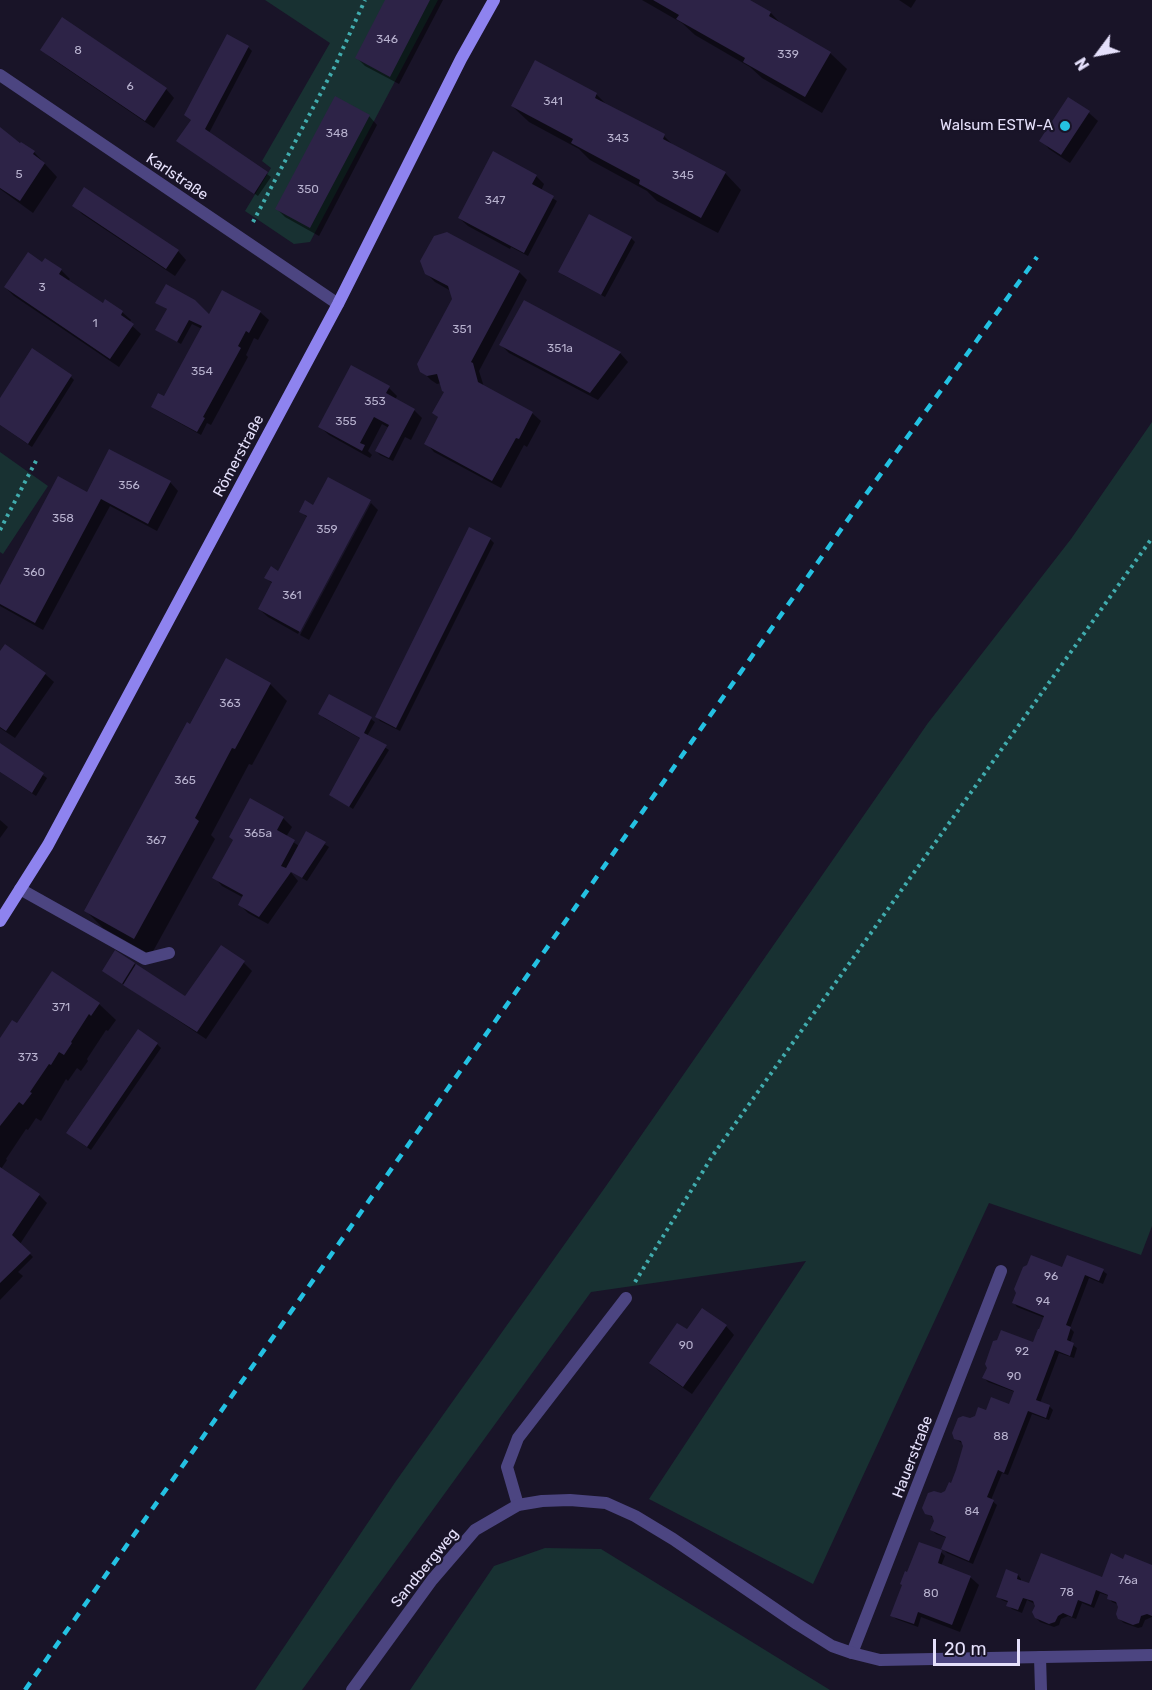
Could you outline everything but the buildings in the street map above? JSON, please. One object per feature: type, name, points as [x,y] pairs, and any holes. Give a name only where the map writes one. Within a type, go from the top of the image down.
[{"type":"main road","name":"Römerstraße","points":[[0,921],[53,835],[338,304],[461,59],[494,0]]},
{"type":"street","name":"Karlstraße","points":[[0,75],[338,304]]},
{"type":"street","points":[[20,889],[145,959],[169,953]]},
{"type":"street","name":"Hauerstraße","points":[[852,1653],[1001,1271]]},
{"type":"street","points":[[626,1298],[518,1438],[507,1467],[518,1504],[570,1500],[606,1503],[635,1516],[673,1539],[832,1646],[880,1660],[1152,1655]]},
{"type":"street","name":"Sandbergweg","points":[[352,1690],[432,1580],[475,1530],[518,1504]]},
{"type":"street","points":[[1040,1657],[1041,1690]]},
{"type":"path","points":[[244,240],[334,66],[364,0]]},
{"type":"path","points":[[0,530],[38,457]]},
{"type":"path","points":[[626,1298],[712,1155],[1152,538]]},
{"type":"green space","points":[[265,0],[438,0],[310,242],[294,244],[245,211],[271,168],[262,161],[330,43]]},
{"type":"green space","points":[[1152,422],[1152,1226],[1141,1255],[989,1203],[813,1584],[649,1499],[806,1261],[591,1292],[302,1690],[255,1690],[396,1481],[606,1186],[928,723],[1071,539]]},
{"type":"green space","points":[[0,452],[48,486],[3,554],[0,552]]},
{"type":"green space","points":[[545,1548],[601,1549],[830,1690],[410,1690],[494,1566]]},
{"type":"railway","points":[[25,1690],[854,511],[1037,257]]},
{"type":"place","name":"Walsum ESTW-A","points":[[1065,126]]}]
